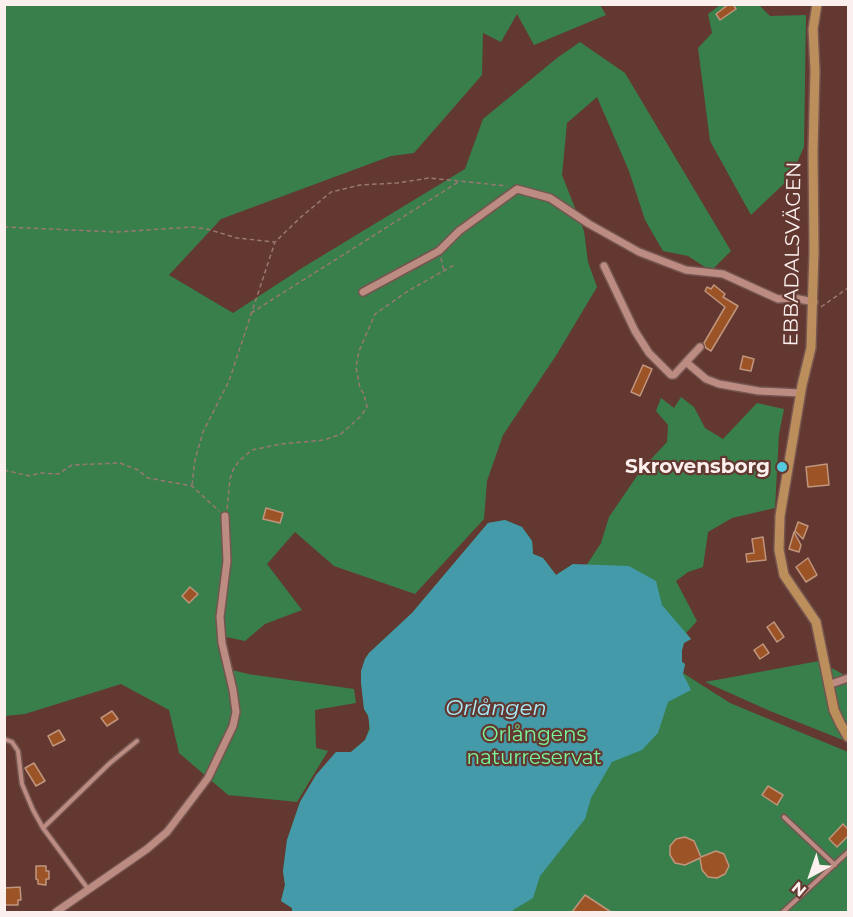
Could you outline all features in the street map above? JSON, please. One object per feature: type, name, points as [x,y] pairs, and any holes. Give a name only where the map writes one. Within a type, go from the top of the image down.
[{"type":"street","name":"EBBADALSVÄGEN","points":[[817,4],[813,29],[815,71],[814,302],[811,348],[780,516],[779,550],[784,575],[816,622],[824,654],[828,686],[840,723],[849,737]]},
{"type":"street","points":[[363,292],[439,251],[459,231],[517,189],[550,198],[589,224],[639,252],[687,270],[723,274],[778,299],[794,298],[814,302]]},
{"type":"street","points":[[604,266],[635,331],[649,353],[671,375],[674,375],[700,347]]},
{"type":"street","points":[[686,362],[706,379],[718,384],[759,391],[801,393]]},
{"type":"street","points":[[56,912],[147,849],[166,832],[208,778],[233,726],[236,712],[222,643],[220,617],[227,561],[225,516]]},
{"type":"street","points":[[828,686],[849,678]]},
{"type":"lane","points":[[4,739],[12,742],[18,751],[22,784],[33,810],[89,890]]},
{"type":"lane","points":[[44,828],[137,741]]},
{"type":"lane","points":[[784,817],[835,865]]},
{"type":"lane","points":[[783,912],[849,852]]},
{"type":"path","points":[[192,486],[195,460],[203,432],[229,381],[275,242],[331,192],[360,185],[429,178],[517,189]]},
{"type":"path","points":[[251,314],[460,181]]},
{"type":"path","points":[[4,227],[116,232],[191,227],[237,238],[275,242]]},
{"type":"path","points":[[439,251],[444,272]]},
{"type":"path","points":[[4,470],[30,476],[40,473],[58,474],[72,465],[120,463],[148,478],[192,486],[225,516],[229,505],[230,479],[233,470],[239,461],[252,450],[281,444],[324,440],[341,435],[361,416],[367,407],[356,367],[359,351],[375,314],[408,291],[456,264]]},
{"type":"path","points":[[813,312],[849,288]]},
{"type":"green space","points":[[5,5],[600,5],[606,15],[534,45],[517,14],[501,42],[483,33],[482,75],[414,153],[391,156],[221,219],[169,275],[233,313],[302,268],[465,169],[483,119],[580,42],[625,73],[731,251],[711,271],[688,256],[663,251],[645,220],[629,171],[597,97],[567,123],[562,175],[584,231],[588,262],[597,287],[557,354],[503,435],[487,481],[484,519],[415,594],[334,566],[295,532],[267,564],[302,610],[265,624],[245,641],[217,635],[224,668],[248,674],[354,689],[356,703],[315,710],[316,748],[328,751],[297,802],[228,795],[179,753],[169,710],[121,684],[25,714],[5,716]]},
{"type":"green space","points":[[720,5],[759,5],[770,16],[806,15],[804,147],[790,178],[751,215],[710,141],[698,48],[712,33],[708,14]]},
{"type":"green space","name":"Orlångens naturreservat","points":[[681,397],[694,407],[705,428],[723,439],[757,403],[784,409],[779,434],[775,508],[732,518],[708,532],[703,567],[688,572],[676,581],[697,621],[686,633],[691,639],[684,643],[682,650],[682,662],[685,664],[683,673],[730,703],[848,752],[848,912],[292,912],[292,908],[281,901],[285,885],[283,871],[287,840],[300,802],[316,775],[336,752],[351,752],[365,740],[369,729],[369,718],[364,709],[361,676],[365,659],[369,653],[412,613],[488,523],[505,520],[522,527],[532,541],[533,554],[543,558],[556,575],[573,564],[586,566],[601,543],[609,517],[641,470],[667,442],[668,425],[656,411],[661,398],[674,408]]},
{"type":"green space","points":[[819,661],[848,677],[848,742],[705,682]]},
{"type":"water","name":"Orlången","points":[[505,520],[522,527],[532,541],[533,554],[543,558],[556,575],[573,564],[629,566],[656,581],[662,605],[691,639],[684,643],[682,662],[685,664],[683,674],[691,690],[668,702],[658,733],[642,750],[612,762],[591,798],[585,819],[540,876],[533,898],[513,912],[292,912],[292,908],[281,901],[285,885],[283,871],[287,840],[300,802],[316,775],[336,752],[351,752],[365,740],[370,729],[368,715],[364,709],[361,683],[361,671],[365,659],[412,613],[488,523]]},
{"type":"building","points":[[729,4],[733,4],[736,9],[720,20],[716,14]]},
{"type":"building","points":[[714,285],[725,294],[723,297],[738,306],[711,351],[704,343],[725,307],[705,291],[707,287],[711,289]]},
{"type":"building","points":[[743,356],[754,359],[751,371],[740,369]]},
{"type":"building","points":[[643,365],[652,369],[640,396],[631,392]]},
{"type":"building","points":[[827,464],[829,485],[808,487],[806,467]]},
{"type":"building","points":[[266,508],[283,513],[280,523],[263,519]]},
{"type":"building","points":[[798,522],[808,526],[803,539],[795,531]]},
{"type":"building","points":[[794,532],[801,545],[799,552],[789,549]]},
{"type":"building","points":[[763,537],[766,560],[747,562],[746,554],[754,553],[752,539]]},
{"type":"building","points":[[808,558],[817,575],[806,582],[796,567]]},
{"type":"building","points":[[190,587],[198,594],[189,603],[182,596]]},
{"type":"building","points":[[774,622],[784,637],[777,642],[767,627]]},
{"type":"building","points":[[763,644],[769,653],[760,659],[754,650]]},
{"type":"building","points":[[112,711],[118,719],[107,726],[101,718]]},
{"type":"building","points":[[59,730],[65,740],[53,746],[48,736]]},
{"type":"building","points":[[34,763],[45,781],[36,786],[25,768]]},
{"type":"building","points":[[768,786],[783,795],[777,805],[762,795]]},
{"type":"building","points":[[843,824],[849,830],[849,835],[837,847],[829,839]]},
{"type":"building","points":[[685,837],[694,841],[701,857],[716,851],[724,854],[729,866],[725,874],[717,878],[708,877],[702,870],[700,858],[685,865],[675,863],[670,855],[670,846],[676,839]]},
{"type":"building","points":[[36,866],[46,866],[46,871],[49,871],[46,885],[38,884]]},
{"type":"building","points":[[20,887],[21,900],[18,900],[18,905],[4,905],[4,888]]},
{"type":"building","points":[[585,895],[611,912],[572,912]]},
{"type":"place","name":"Skrovensborg","points":[[782,467]]}]
